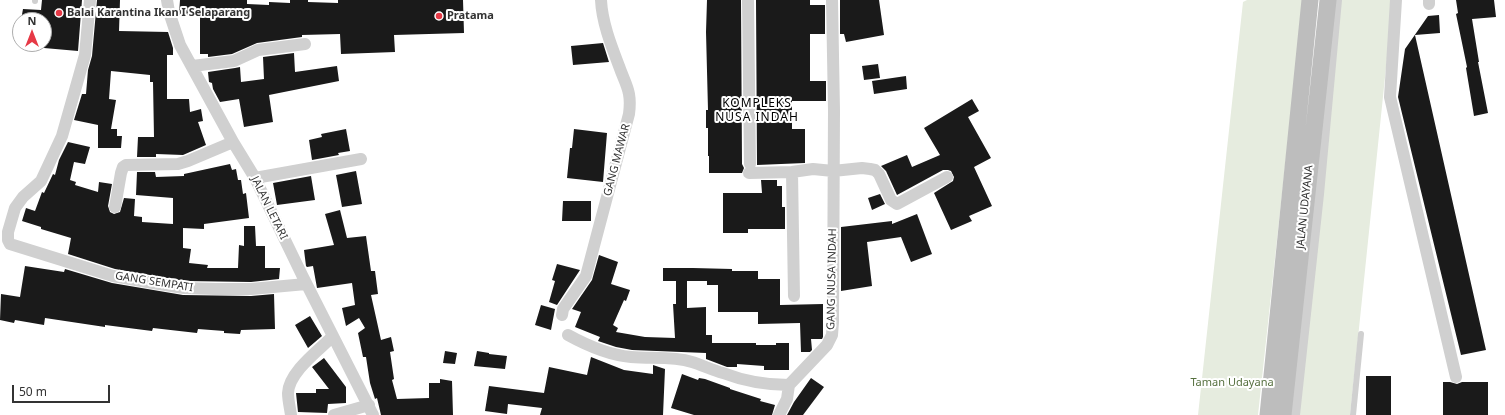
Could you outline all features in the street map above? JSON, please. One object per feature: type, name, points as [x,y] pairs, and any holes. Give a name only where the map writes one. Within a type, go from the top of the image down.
[{"type":"main road","name":"JALAN UDAYANA","points":[[1268,415],[1310,0]]},
{"type":"main road","name":"JALAN UDAYANA","points":[[1283,415],[1328,0]]},
{"type":"street","name":"GANG SEMPATI","points":[[90,0],[85,55],[62,136],[41,181],[23,197],[15,208],[8,232],[8,242],[14,246],[113,276],[184,288],[216,290],[251,289],[306,284]]},
{"type":"street","name":"JALAN LETARI","points":[[167,0],[169,12],[180,45],[255,178],[332,337],[371,410]]},
{"type":"street","name":"GANG MAWAR","points":[[562,315],[563,309],[586,276],[631,102],[630,93],[619,68],[605,24],[601,0]]},
{"type":"street","points":[[748,0],[749,169],[792,172],[813,169],[833,171],[862,168],[875,170],[879,174],[891,200],[897,204],[947,177]]},
{"type":"street","name":"GANG NUSA INDAH","points":[[789,385],[827,345],[832,335],[834,110],[832,0]]},
{"type":"street","points":[[1294,415],[1336,0]]},
{"type":"street","points":[[1396,0],[1390,102],[1456,377]]},
{"type":"street","points":[[192,66],[234,61],[258,50],[305,44]]},
{"type":"street","points":[[115,207],[121,173],[123,167],[126,165],[178,164],[234,142]]},
{"type":"street","points":[[255,178],[361,160]]},
{"type":"street","points":[[792,172],[794,296]]},
{"type":"street","points":[[568,335],[610,354],[691,361],[736,377],[762,383],[789,385],[787,399],[779,415]]},
{"type":"street","points":[[291,415],[288,392],[292,380],[298,370],[332,337]]},
{"type":"street","points":[[334,415],[371,410]]},
{"type":"lane","points":[[1353,415],[1361,334]]},
{"type":"green space","name":"Taman Udayana","points":[[1247,0],[1303,0],[1258,415],[1198,415],[1243,2]]},
{"type":"green space","name":"Taman Udayana","points":[[1340,0],[1393,0],[1350,415],[1297,415]]},
{"type":"building","points":[[42,0],[82,0],[78,51],[52,49],[52,12],[22,12],[23,9],[41,10]]},
{"type":"building","points":[[97,0],[120,0],[119,31],[168,32],[173,48],[173,55],[167,55],[167,99],[189,99],[190,112],[201,109],[203,121],[198,122],[206,145],[183,155],[156,154],[156,157],[137,157],[138,137],[154,137],[153,82],[150,82],[150,75],[111,71],[109,99],[116,100],[111,129],[117,129],[117,136],[122,136],[121,148],[98,148],[98,125],[74,120],[82,94],[86,94],[88,70],[92,56]]},
{"type":"building","points":[[180,0],[247,0],[247,4],[269,5],[269,2],[290,3],[290,0],[338,3],[338,0],[463,0],[464,33],[394,35],[395,52],[341,54],[340,34],[302,35],[302,37],[257,43],[232,54],[208,57],[208,54],[200,54],[200,15],[179,15]]},
{"type":"building","points":[[707,0],[741,0],[742,164],[744,168],[742,173],[709,173],[708,128],[706,128],[706,110],[708,110],[706,32]]},
{"type":"building","points":[[756,0],[810,0],[810,5],[825,5],[825,34],[810,34],[810,81],[826,81],[826,101],[792,101],[792,129],[805,129],[805,163],[757,165]]},
{"type":"building","points":[[840,0],[879,0],[884,35],[846,42],[844,34],[840,34]]},
{"type":"building","points":[[1456,0],[1494,0],[1496,17],[1472,19],[1478,62],[1488,113],[1474,116],[1467,67],[1456,14],[1458,13]]},
{"type":"building","points":[[1439,15],[1440,33],[1415,35],[1486,350],[1461,355],[1398,97],[1405,49],[1428,16]]},
{"type":"building","points":[[603,43],[609,62],[573,65],[571,46]]},
{"type":"building","points":[[294,53],[295,72],[337,66],[339,81],[269,95],[273,122],[244,127],[239,99],[220,102],[213,89],[212,83],[209,82],[208,72],[240,67],[241,82],[264,79],[263,57]]},
{"type":"building","points":[[878,64],[880,78],[864,80],[862,66]]},
{"type":"building","points":[[906,76],[907,89],[874,94],[872,81]]},
{"type":"building","points":[[972,99],[979,111],[968,117],[991,158],[974,167],[992,206],[969,216],[972,221],[951,230],[934,193],[953,181],[954,177],[951,171],[943,170],[897,195],[886,171],[881,166],[907,155],[912,167],[940,155],[924,128]]},
{"type":"building","points":[[346,129],[350,151],[338,153],[339,155],[312,160],[309,140],[322,137],[321,134]]},
{"type":"building","points":[[574,129],[607,133],[603,182],[567,178],[570,148],[572,148]]},
{"type":"building","points":[[68,142],[90,147],[85,164],[74,162],[70,180],[76,182],[75,185],[98,192],[99,182],[112,184],[108,206],[110,212],[114,214],[120,212],[124,198],[135,199],[134,216],[142,217],[142,222],[173,224],[173,198],[136,195],[137,172],[155,172],[156,177],[184,176],[184,174],[230,164],[232,170],[236,169],[238,180],[241,180],[243,194],[246,193],[249,218],[204,224],[204,229],[183,228],[183,248],[191,249],[189,263],[208,265],[207,268],[238,268],[239,245],[244,246],[244,226],[255,226],[256,246],[265,246],[265,268],[280,268],[279,279],[251,282],[185,281],[115,269],[68,254],[71,238],[41,229],[41,227],[22,221],[26,208],[35,211],[42,192],[44,193],[53,174],[55,175],[59,160]]},
{"type":"building","points":[[356,171],[362,204],[342,207],[336,175]]},
{"type":"building","points":[[311,176],[315,200],[277,205],[273,183]]},
{"type":"building","points":[[761,180],[777,180],[777,186],[782,186],[782,207],[785,207],[785,229],[748,229],[748,233],[723,233],[723,193],[762,193]]},
{"type":"building","points":[[880,194],[885,204],[872,210],[868,198]]},
{"type":"building","points":[[563,201],[591,201],[591,221],[562,221]]},
{"type":"building","points":[[340,210],[347,238],[366,236],[371,271],[375,271],[378,294],[371,295],[381,340],[391,337],[394,351],[390,352],[394,379],[392,380],[397,399],[429,398],[429,383],[440,383],[440,379],[452,381],[453,415],[381,415],[377,398],[375,399],[370,383],[366,357],[363,357],[358,333],[365,328],[359,318],[346,326],[342,308],[355,305],[352,283],[317,288],[313,266],[306,266],[304,250],[334,245],[325,214]]},
{"type":"building","points":[[917,214],[932,254],[911,262],[901,237],[867,242],[872,286],[841,291],[841,227],[892,221],[892,224]]},
{"type":"building","points":[[599,255],[618,262],[611,284],[630,290],[626,301],[624,300],[613,325],[618,328],[616,332],[645,337],[675,338],[673,304],[676,304],[676,281],[663,281],[663,268],[693,268],[758,271],[758,279],[780,279],[780,305],[823,304],[823,337],[822,339],[811,339],[812,350],[810,352],[801,352],[800,323],[758,324],[758,312],[718,312],[718,285],[707,285],[707,281],[687,281],[687,308],[706,307],[706,335],[712,335],[712,343],[756,343],[756,345],[776,345],[776,343],[789,343],[789,370],[764,370],[764,366],[737,364],[737,367],[727,367],[706,359],[706,353],[632,350],[598,341],[600,337],[575,327],[581,312],[572,309],[592,280]]},
{"type":"building","points":[[557,264],[580,270],[557,305],[549,302],[555,281],[552,280]]},
{"type":"building","points":[[25,266],[64,272],[65,269],[112,283],[183,295],[251,296],[274,294],[275,329],[241,330],[240,334],[198,329],[197,333],[153,328],[152,331],[105,325],[105,327],[45,318],[44,325],[15,320],[14,323],[0,320],[1,294],[20,297]]},
{"type":"building","points":[[541,305],[555,309],[551,330],[535,325]]},
{"type":"building","points":[[310,316],[322,336],[308,348],[295,325]]},
{"type":"building","points":[[445,351],[457,353],[455,364],[443,363]]},
{"type":"building","points":[[477,351],[507,356],[505,369],[474,366]]},
{"type":"building","points":[[591,357],[624,370],[653,374],[653,365],[665,369],[663,415],[540,415],[542,408],[508,404],[507,414],[485,411],[489,386],[544,393],[549,367],[587,375]]},
{"type":"building","points":[[324,358],[346,387],[346,403],[328,404],[327,413],[298,412],[296,393],[316,393],[316,389],[329,389],[312,367]]},
{"type":"building","points":[[682,374],[698,380],[699,378],[705,379],[761,399],[760,401],[775,405],[772,415],[694,415],[671,408]]},
{"type":"building","points":[[1366,376],[1391,376],[1391,415],[1366,415]]},
{"type":"building","points":[[811,378],[824,387],[803,415],[787,415],[794,402]]},
{"type":"building","points":[[1443,382],[1457,384],[1462,382],[1488,382],[1488,415],[1443,415]]},
{"type":"place","name":"Balai Karantina Ikan I Selaparang","points":[[59,13]]},
{"type":"place","name":"Pratama","points":[[439,16]]},
{"type":"district","name":"KOMPLEKS NUSA INDAH","points":[[757,111]]}]
